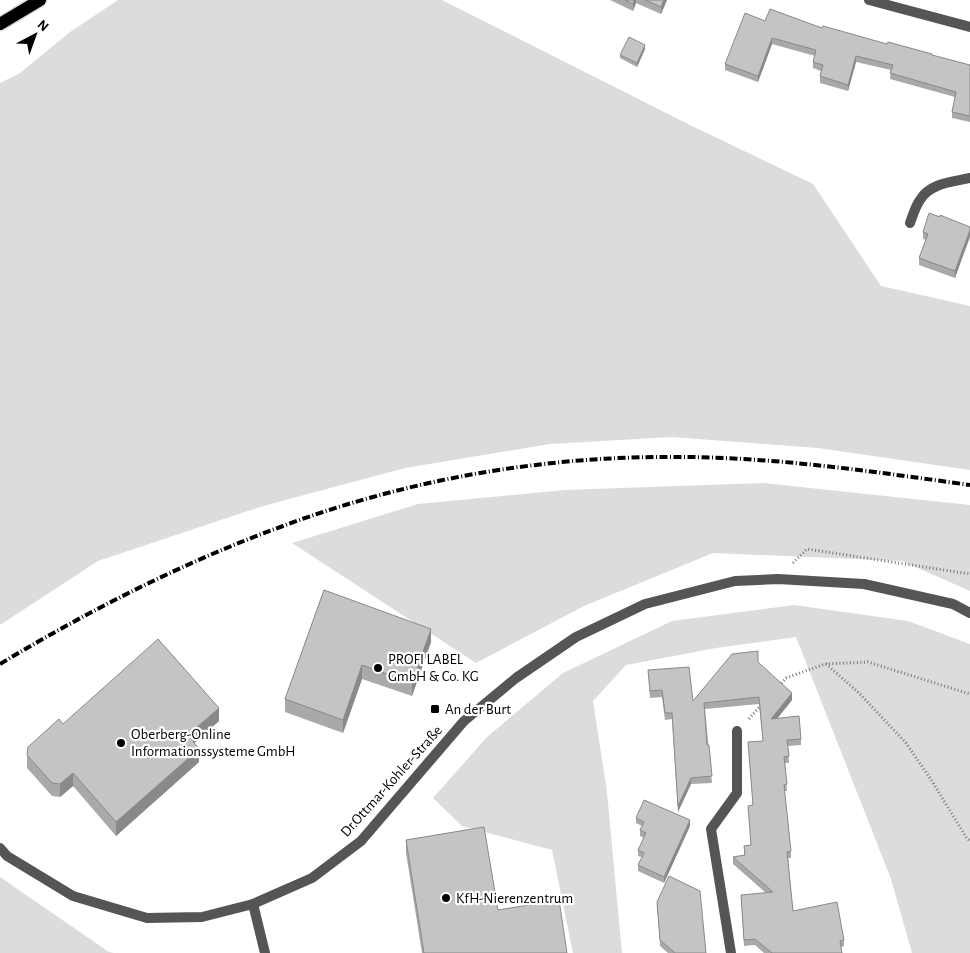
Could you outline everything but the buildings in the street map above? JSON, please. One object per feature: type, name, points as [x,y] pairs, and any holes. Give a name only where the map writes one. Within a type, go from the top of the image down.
[{"type":"main road","points":[[0,24],[40,0]]},
{"type":"street","points":[[869,0],[970,27]]},
{"type":"street","points":[[910,222],[924,194],[937,185],[970,178]]},
{"type":"street","name":"Dr.Ottmar-Kohler-Straße","points":[[0,848],[7,856],[73,896],[147,918],[202,917],[253,904],[312,878],[361,841],[464,721],[516,678],[576,637],[645,604],[736,581],[778,579],[864,584],[953,604],[970,613]]},
{"type":"street","points":[[731,953],[711,829],[737,793],[737,731]]},
{"type":"street","points":[[253,904],[265,953]]},
{"type":"path","points":[[778,579],[807,549],[970,574]]},
{"type":"path","points":[[774,692],[786,678],[825,664],[868,662],[970,694]]},
{"type":"path","points":[[825,664],[859,693],[906,743],[970,841]]},
{"type":"path","points":[[737,731],[762,705]]},
{"type":"shaded area","points":[[118,0],[442,0],[692,126],[813,184],[881,286],[970,306],[970,470],[818,448],[672,437],[550,444],[405,468],[263,506],[98,561],[0,625],[0,83],[20,73],[70,32]]},
{"type":"shaded area","points":[[763,483],[970,505],[970,591],[902,561],[713,553],[584,606],[476,663],[292,543],[418,504],[565,490]]},
{"type":"shaded area","points":[[794,605],[908,621],[970,644],[970,953],[912,953],[891,879],[796,637],[716,648],[626,665],[593,701],[607,792],[622,953],[573,953],[552,850],[462,826],[433,798],[487,737],[563,673],[672,621]]},
{"type":"shaded area","points":[[0,877],[109,952],[114,953],[0,953]]},
{"type":"railway","points":[[0,664],[138,588],[246,540],[332,509],[381,495],[482,473],[584,460],[635,457],[687,457],[794,463],[970,485]]},
{"type":"place","name":"PROFI LABEL GmbH & Co. KG","points":[[378,668]]},
{"type":"place","name":"An der Burt","points":[[435,709]]},
{"type":"place","name":"Oberberg-Online Informationssysteme GmbH","points":[[121,743]]},
{"type":"place","name":"KfH-Nierenzentrum","points":[[446,898]]}]
